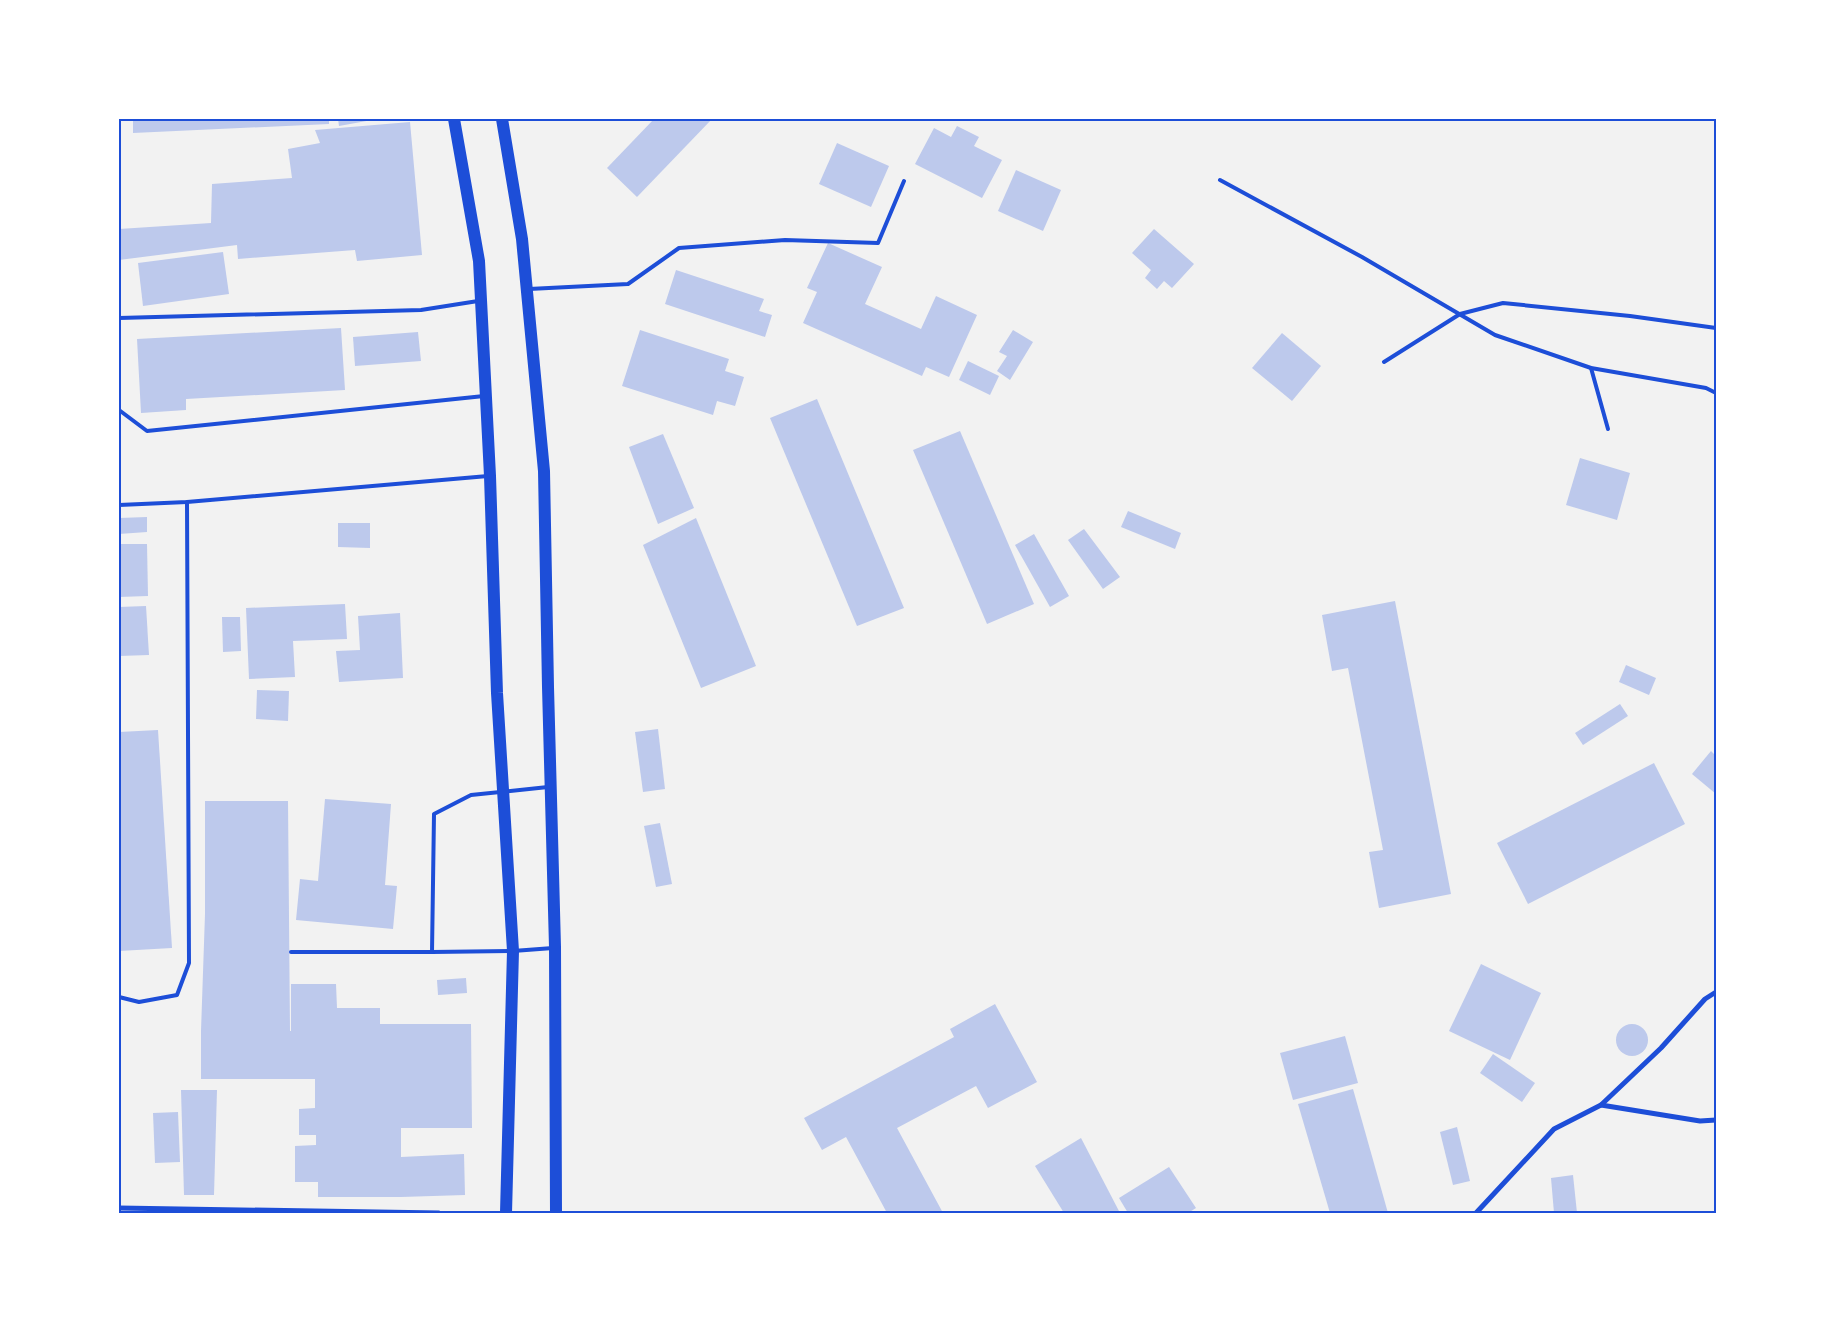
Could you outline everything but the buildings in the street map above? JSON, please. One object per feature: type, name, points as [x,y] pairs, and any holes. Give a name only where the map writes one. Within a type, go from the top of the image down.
[{"type":"main road","points":[[454,119],[479,261],[490,476],[497,693],[513,951],[506,1213]]},
{"type":"main road","points":[[502,119],[522,239],[544,471],[555,947],[556,1213]]},
{"type":"street","points":[[1476,1213],[1554,1130],[1601,1105],[1661,1048],[1705,999],[1716,992]]},
{"type":"street","points":[[1601,1105],[1700,1121],[1716,1120]]},
{"type":"street","points":[[119,1208],[439,1213]]},
{"type":"lane","points":[[1220,180],[1362,257],[1495,335],[1591,368],[1706,388],[1716,393]]},
{"type":"lane","points":[[526,289],[628,284],[679,248],[785,240],[878,243],[904,182]]},
{"type":"lane","points":[[119,318],[421,310],[481,301]]},
{"type":"lane","points":[[1384,362],[1460,314],[1503,303],[1630,316],[1716,328]]},
{"type":"lane","points":[[1591,368],[1608,429]]},
{"type":"lane","points":[[119,410],[147,431],[486,396]]},
{"type":"lane","points":[[119,505],[187,502],[490,476]]},
{"type":"lane","points":[[119,997],[139,1002],[176,995],[189,963],[187,502]]},
{"type":"lane","points":[[432,952],[434,814],[472,795],[550,787]]},
{"type":"lane","points":[[291,952],[513,951],[555,947]]}]
